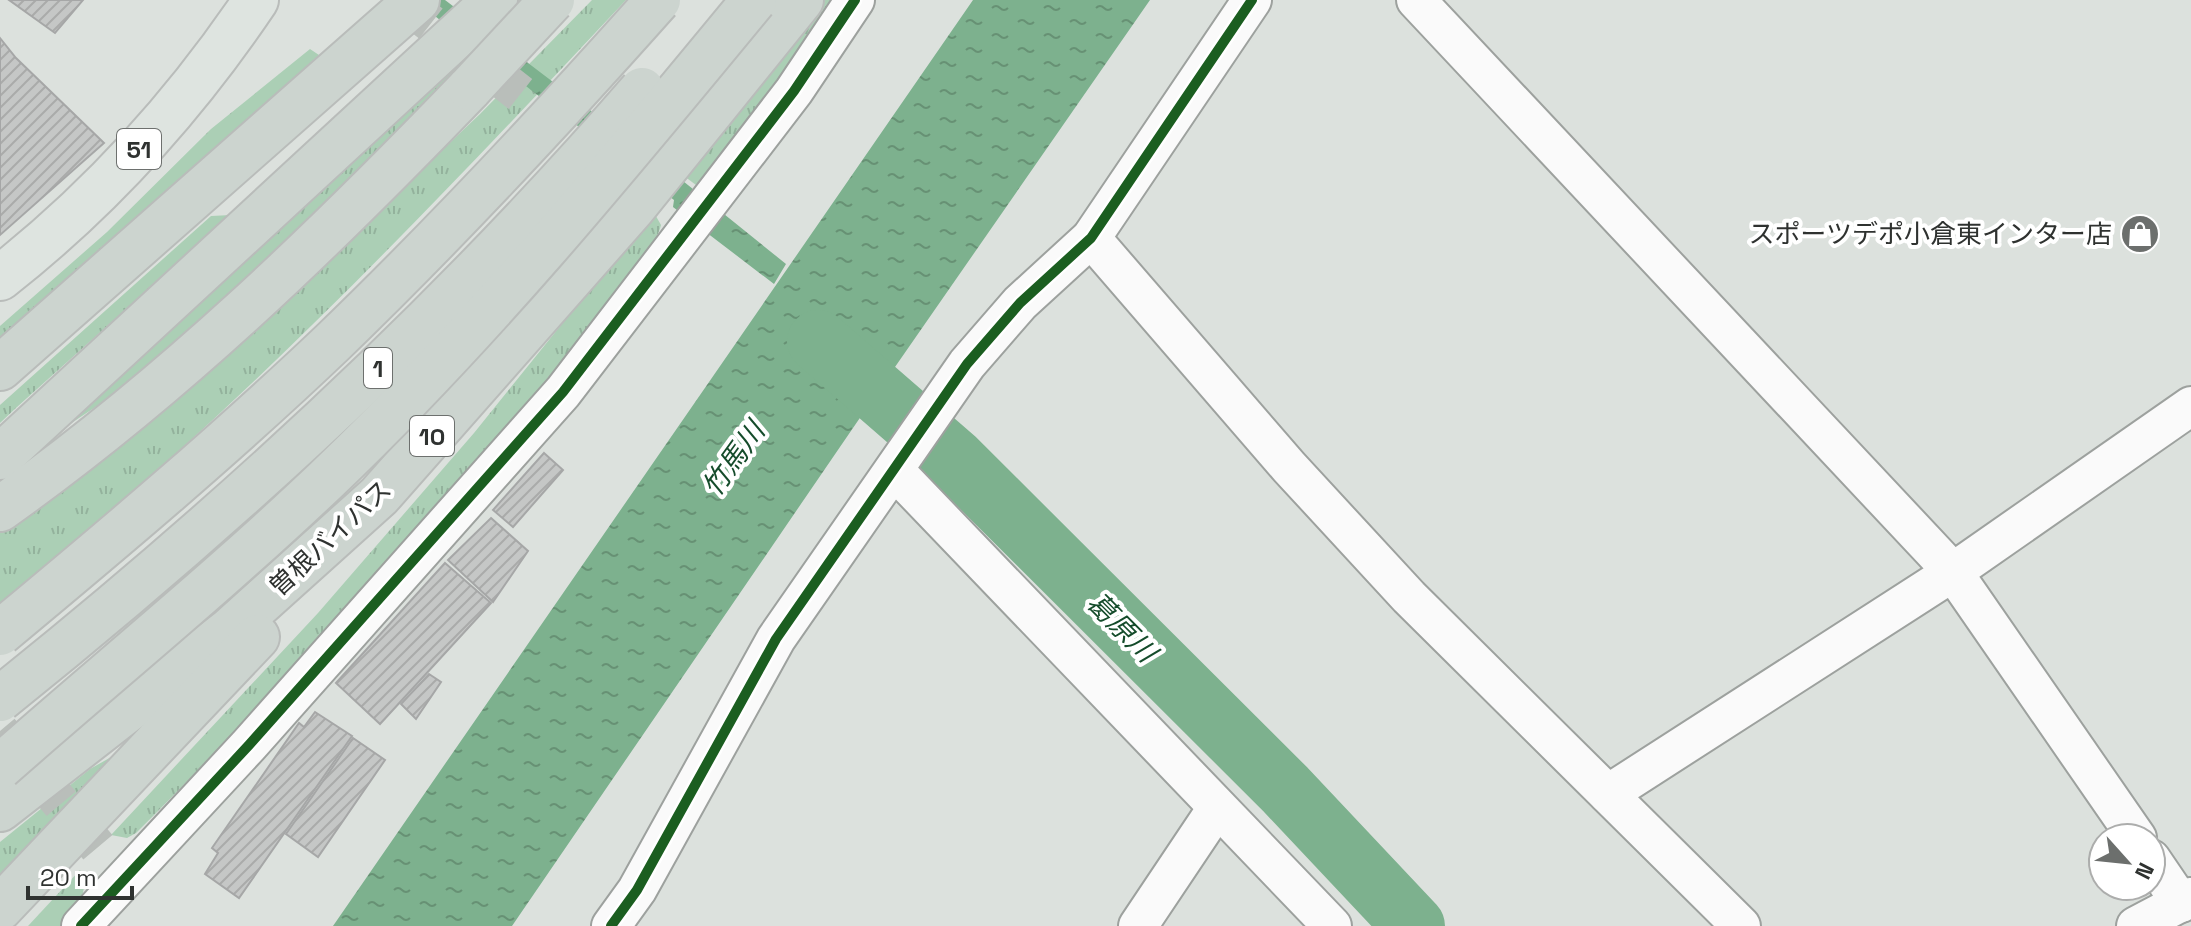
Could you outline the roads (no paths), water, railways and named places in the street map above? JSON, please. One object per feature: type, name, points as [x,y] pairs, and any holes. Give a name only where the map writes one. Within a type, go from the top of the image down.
[{"type":"highway","points":[[0,368],[417,0]]},
{"type":"highway","points":[[0,457],[495,0]]},
{"type":"highway","points":[[0,509],[142,398],[255,301],[366,196],[552,0]]},
{"type":"highway","name":"1","points":[[0,633],[216,450],[332,343],[461,215],[658,0]]},
{"type":"highway","name":"1","points":[[0,699],[122,600],[376,370],[609,128],[720,0]]},
{"type":"highway","points":[[0,767],[227,571],[329,477],[412,393],[524,274],[754,0]]},
{"type":"highway","name":"曽根バイパス","points":[[0,809],[230,630],[379,496],[633,208],[801,0]]},
{"type":"highway","points":[[0,908],[303,588],[379,496]]},
{"type":"main road","name":"51","points":[[0,278],[98,190],[163,123],[225,46],[256,0]]},
{"type":"street","points":[[81,926],[112,864],[249,745],[563,392],[794,91],[855,0]]},
{"type":"street","points":[[611,926],[637,890],[776,639],[967,364],[1020,303],[1091,238],[1252,0]]},
{"type":"street","points":[[1416,0],[1953,572],[2126,822]]},
{"type":"street","points":[[661,205],[687,233]]},
{"type":"street","points":[[1091,238],[1289,467],[1409,597],[1741,926]]},
{"type":"street","points":[[1608,794],[1953,572],[2191,406]]},
{"type":"street","points":[[895,471],[1332,926]]},
{"type":"street","points":[[1138,926],[1217,808]]},
{"type":"street","points":[[2136,926],[2186,900],[2167,878]]},
{"type":"water","points":[[414,0],[445,0],[678,177],[786,264],[774,284],[673,207],[674,200]]},
{"type":"water","name":"竹馬川","points":[[973,0],[1150,0],[512,926],[333,926]]},
{"type":"waterway","name":"葛原川","points":[[818,341],[955,460],[1285,789],[1414,926]]},
{"type":"tunnel","points":[[401,0],[612,166]]},
{"type":"tunnel","points":[[0,731],[101,851]]},
{"type":"place","name":"スポーツデポ小倉東インター店","points":[[2140,234]]}]
